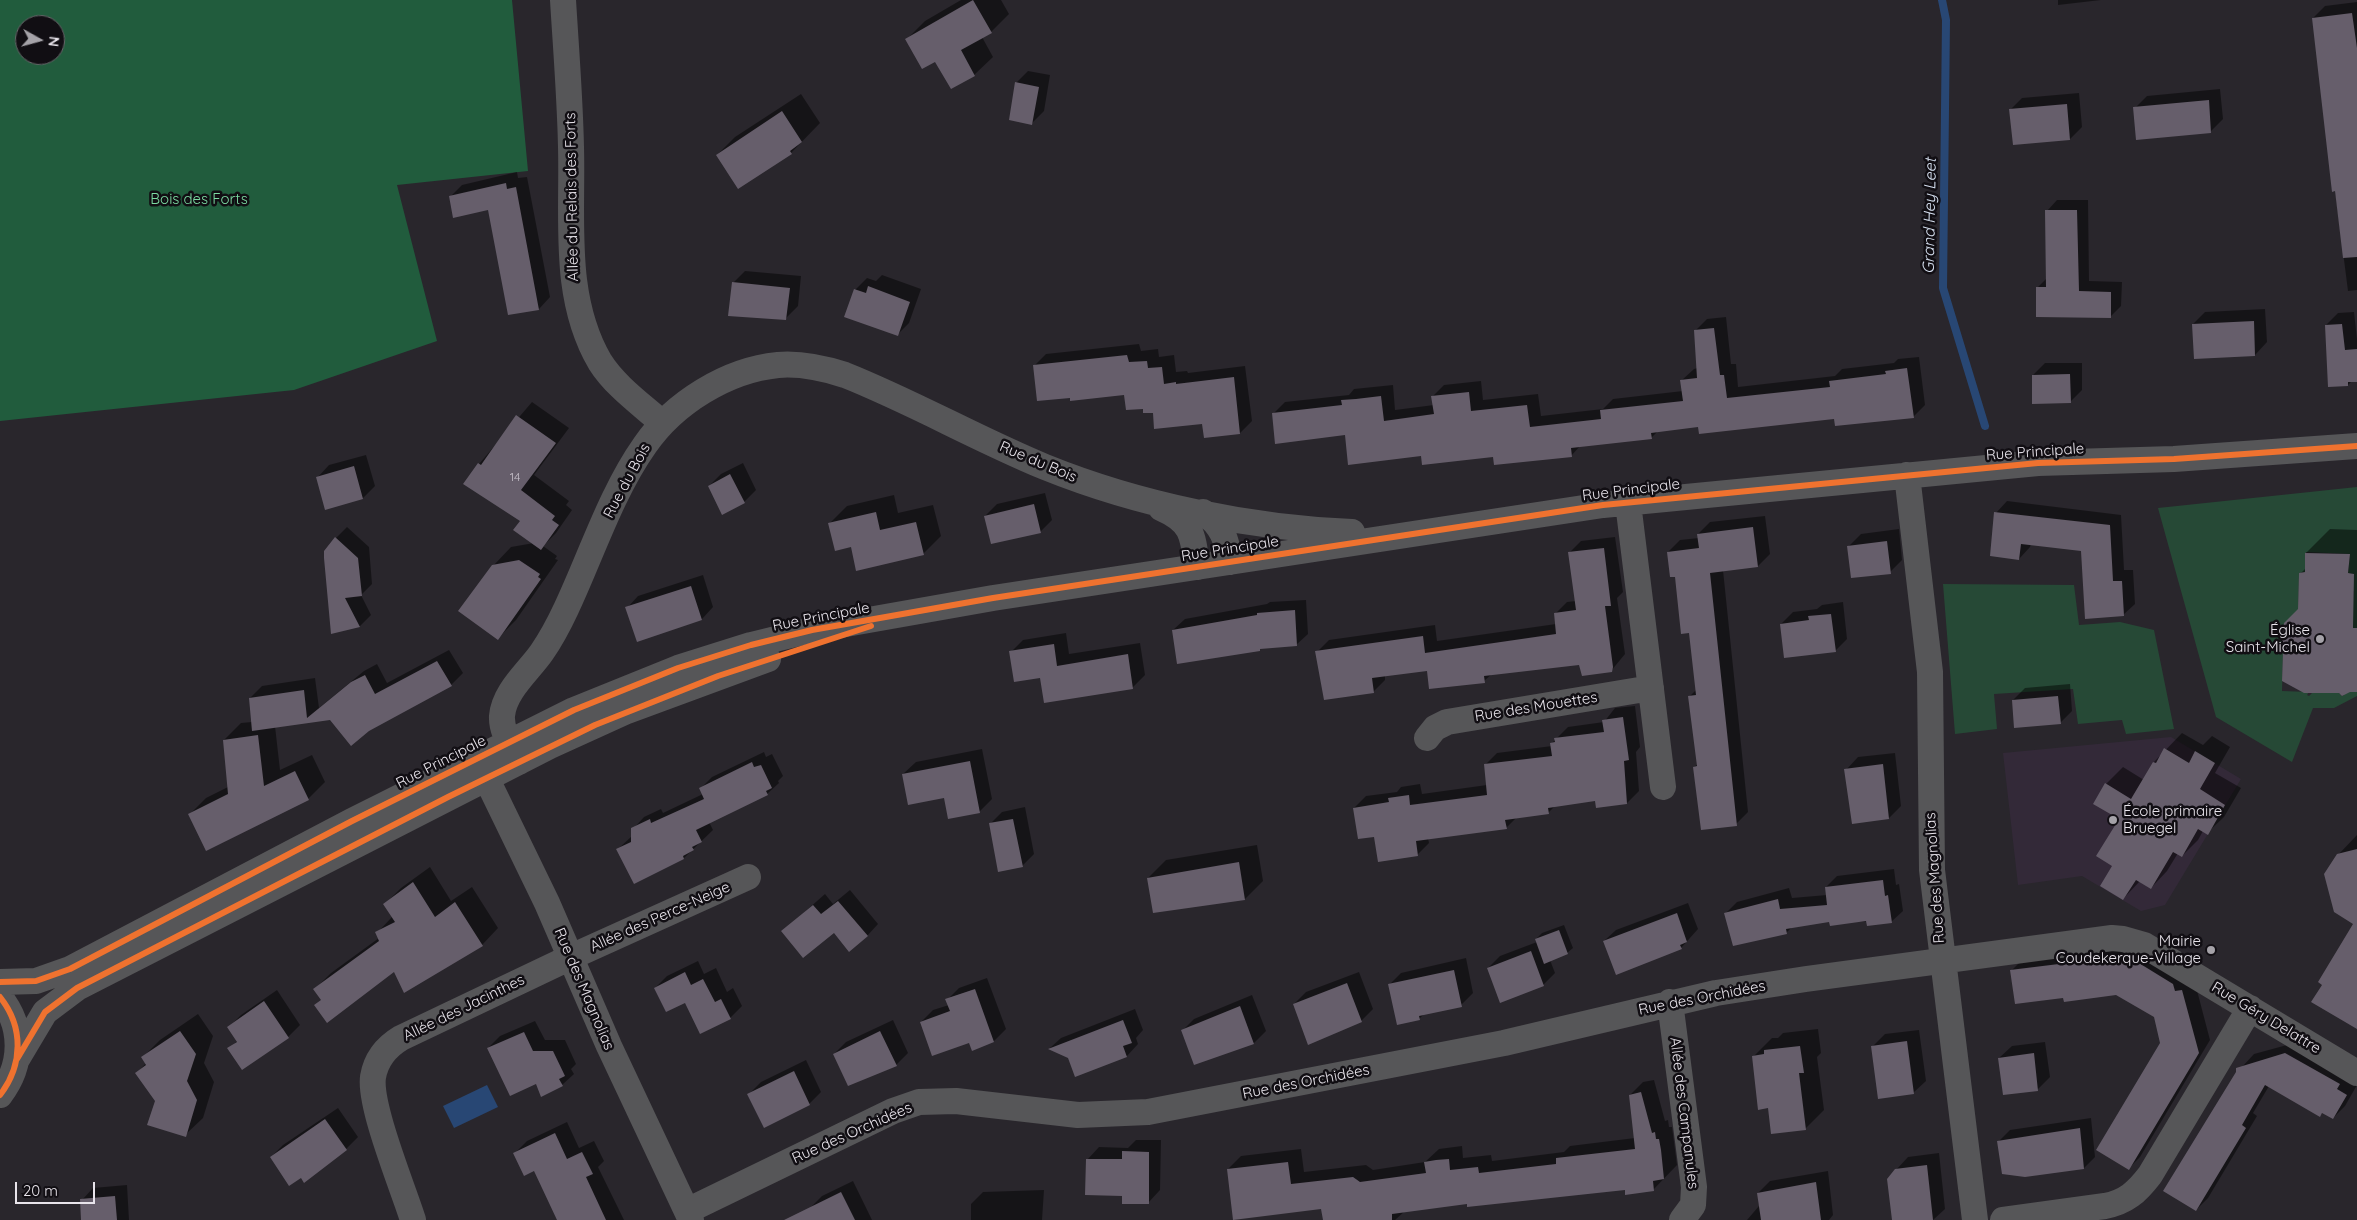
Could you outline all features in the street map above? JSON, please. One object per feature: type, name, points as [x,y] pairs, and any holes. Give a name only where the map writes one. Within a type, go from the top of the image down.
[{"type":"street","name":"Allée du Relais des Forts","points":[[563,0],[570,125],[571,246],[575,294],[596,354],[602,365],[618,383],[662,424]]},
{"type":"street","name":"Rue du Bois","points":[[514,751],[503,726],[502,716],[508,698],[552,637],[628,473],[644,446],[662,424],[698,395],[740,374],[778,365],[816,367],[856,380],[1044,466],[1138,498],[1169,512],[1185,523],[1193,536],[1197,567]]},
{"type":"street","name":"Rue Principale","points":[[0,982],[36,980],[70,969],[514,751],[627,711],[709,679],[914,612],[1408,534],[1628,503],[2038,463],[2174,459],[2357,446]]},
{"type":"street","name":"Rue des Magnolias","points":[[1907,475],[1930,672],[1930,850],[1975,1220]]},
{"type":"street","name":"Rue du Bois","points":[[1138,498],[1203,512],[1309,529],[1408,534]]},
{"type":"street","points":[[1628,503],[1663,787]]},
{"type":"street","points":[[1203,512],[1215,521],[1222,531],[1230,562]]},
{"type":"street","name":"Rue des Mouettes","points":[[1428,738],[1435,728],[1447,722],[1651,688]]},
{"type":"street","name":"Rue Principale","points":[[17,1059],[45,1012],[77,988],[481,768]]},
{"type":"street","name":"Rue des Magnolias","points":[[481,768],[571,957],[609,1046],[689,1215]]},
{"type":"street","name":"Allée des Perce-Neige","points":[[571,957],[748,878]]},
{"type":"street","name":"Rue Géry Delattre","points":[[1942,960],[2101,939],[2123,939],[2144,945],[2357,1073]]},
{"type":"street","name":"Allée des Jacinthes","points":[[413,1220],[374,1100],[373,1078],[380,1057],[392,1043],[401,1038],[571,957]]},
{"type":"street","name":"Rue des Orchidées","points":[[689,1215],[893,1111],[919,1102],[971,1102],[1086,1115],[1148,1112],[1504,1043],[1670,1002],[1786,982],[1942,960]]},
{"type":"street","points":[[0,997],[10,1012],[16,1027],[18,1043],[17,1059],[12,1075],[0,1095]]},
{"type":"street","name":"Allée des Campanules","points":[[1670,1002],[1694,1187],[1693,1205],[1682,1220]]},
{"type":"street","points":[[2003,1220],[2111,1205],[2133,1195],[2150,1176],[2250,1008]]},
{"type":"shaded area","name":"École primaire Bruegel","points":[[2171,737],[2241,779],[2165,905],[2141,911],[2082,876],[2018,885],[2003,753]]},
{"type":"green space","name":"Bois des Forts","points":[[0,0],[512,0],[528,171],[397,185],[437,341],[294,390],[0,421]]},
{"type":"green space","points":[[2357,487],[2357,628],[2350,628],[2354,591],[2351,591],[2354,574],[2348,573],[2350,554],[2306,552],[2305,572],[2299,573],[2298,627],[2281,625],[2283,649],[2280,650],[2283,652],[2282,691],[2309,692],[2307,695],[2309,696],[2312,693],[2339,693],[2342,696],[2344,695],[2343,692],[2357,692],[2357,696],[2334,708],[2313,708],[2292,762],[2216,717],[2158,508]]},
{"type":"green space","points":[[1943,584],[2074,585],[2079,625],[2120,622],[2154,630],[2174,729],[2126,734],[2122,720],[2078,724],[2073,689],[1994,694],[1997,729],[1955,734]]},
{"type":"water","points":[[487,1085],[498,1107],[454,1128],[443,1106]]},
{"type":"building","points":[[973,0],[992,33],[961,50],[975,76],[951,89],[935,62],[922,69],[905,39]]},
{"type":"building","points":[[2352,13],[2357,48],[2357,257],[2343,258],[2335,191],[2332,192],[2312,18]]},
{"type":"building","points":[[1015,82],[1039,87],[1032,125],[1009,120]]},
{"type":"building","points":[[2209,100],[2211,133],[2136,140],[2133,107]]},
{"type":"building","points":[[2067,104],[2070,140],[2013,145],[2009,109]]},
{"type":"building","points":[[782,111],[802,142],[790,151],[792,154],[738,189],[716,155]]},
{"type":"building","points":[[506,183],[507,189],[516,187],[539,310],[508,315],[488,210],[453,218],[449,196]]},
{"type":"building","points":[[2045,210],[2077,210],[2079,291],[2111,292],[2111,318],[2036,317],[2036,287],[2046,287]]},
{"type":"building","points":[[732,282],[790,288],[786,320],[728,316]]},
{"type":"building","points":[[868,286],[910,302],[898,336],[844,317],[854,289],[866,293]]},
{"type":"building","points":[[2254,321],[2255,356],[2194,359],[2192,324]]},
{"type":"building","points":[[2342,324],[2345,350],[2357,349],[2357,382],[2348,382],[2348,386],[2328,387],[2325,325]]},
{"type":"building","points":[[1714,328],[1720,375],[1724,375],[1727,398],[1830,387],[1829,381],[1886,374],[1885,371],[1907,368],[1914,418],[1835,426],[1834,419],[1699,434],[1698,427],[1651,433],[1652,439],[1571,448],[1572,457],[1494,465],[1493,457],[1422,465],[1421,456],[1348,465],[1345,435],[1275,444],[1272,413],[1342,405],[1341,400],[1381,396],[1384,421],[1434,414],[1431,396],[1469,392],[1471,411],[1527,405],[1530,427],[1601,419],[1600,410],[1683,401],[1680,380],[1697,378],[1694,330]]},
{"type":"building","points":[[1127,355],[1129,362],[1147,361],[1148,368],[1162,367],[1164,384],[1234,377],[1240,434],[1204,438],[1202,424],[1154,429],[1153,413],[1143,413],[1143,409],[1126,410],[1124,395],[1070,401],[1070,398],[1037,401],[1033,365]]},
{"type":"building","points":[[2070,374],[2071,403],[2032,404],[2032,375]]},
{"type":"building","points":[[516,415],[556,443],[521,490],[555,516],[552,520],[559,525],[541,550],[513,530],[520,521],[463,484],[478,463],[481,465]]},
{"type":"building","points":[[354,466],[363,499],[325,510],[316,477]]},
{"type":"building","points":[[730,474],[745,503],[722,515],[708,486]]},
{"type":"building","points":[[1034,504],[1041,533],[991,544],[984,516]]},
{"type":"building","points":[[876,512],[880,530],[916,522],[924,555],[856,571],[851,547],[835,551],[828,523]]},
{"type":"building","points":[[1994,512],[2110,525],[2113,581],[2122,581],[2124,616],[2085,619],[2081,551],[2021,544],[2019,560],[1990,556]]},
{"type":"building","points":[[1753,527],[1758,567],[1710,573],[1737,826],[1701,830],[1693,767],[1697,766],[1688,696],[1696,695],[1689,633],[1681,634],[1675,577],[1670,577],[1667,552],[1699,548],[1697,534]]},
{"type":"building","points":[[335,537],[358,558],[362,596],[345,598],[360,627],[331,634],[324,551]]},
{"type":"building","points":[[1887,541],[1891,574],[1851,578],[1847,546]]},
{"type":"building","points":[[1604,548],[1611,606],[1605,606],[1613,667],[1612,672],[1582,676],[1579,665],[1484,676],[1485,683],[1429,689],[1427,671],[1372,678],[1374,693],[1324,700],[1315,651],[1423,636],[1425,653],[1556,634],[1554,613],[1576,610],[1568,552]]},
{"type":"building","name":"Église Saint-Michel","points":[[2305,553],[2350,554],[2348,573],[2354,574],[2353,628],[2357,628],[2357,692],[2350,692],[2342,696],[2339,693],[2304,693],[2282,681],[2283,652],[2280,652],[2284,623],[2298,609],[2299,573],[2305,572]]},
{"type":"building","points":[[519,560],[540,574],[538,577],[541,579],[498,640],[458,611],[492,565]]},
{"type":"building","points":[[691,586],[702,620],[637,642],[625,607]]},
{"type":"building","points":[[1295,610],[1297,646],[1260,649],[1260,651],[1177,664],[1172,630],[1257,615],[1257,613]]},
{"type":"building","points":[[1831,614],[1836,652],[1784,658],[1780,624],[1809,620],[1808,616]]},
{"type":"building","points":[[1054,644],[1057,666],[1128,654],[1133,689],[1044,703],[1040,678],[1014,682],[1009,651]]},
{"type":"building","points":[[437,661],[452,686],[369,731],[351,746],[330,720],[252,731],[249,698],[304,690],[307,718],[351,682],[365,675],[375,694]]},
{"type":"building","points":[[2058,696],[2061,724],[2014,728],[2012,700]]},
{"type":"building","points":[[1623,717],[1629,760],[1624,761],[1627,804],[1596,808],[1595,801],[1548,808],[1549,814],[1505,820],[1507,829],[1416,841],[1418,856],[1378,862],[1374,837],[1358,839],[1353,808],[1389,802],[1388,798],[1409,795],[1410,805],[1487,795],[1484,764],[1552,756],[1550,743],[1555,742],[1554,738],[1604,732],[1602,720]]},
{"type":"building","points":[[258,735],[264,786],[295,771],[309,800],[206,851],[188,814],[228,794],[223,740]]},
{"type":"building","points":[[2164,748],[2189,763],[2195,751],[2215,763],[2200,789],[2225,805],[2208,835],[2198,829],[2182,857],[2173,852],[2151,889],[2136,880],[2123,900],[2100,886],[2112,866],[2096,856],[2119,819],[2093,804],[2105,783],[2131,799],[2153,762],[2156,763]]},
{"type":"building","points":[[970,761],[980,813],[948,819],[944,798],[908,805],[902,774]]},
{"type":"building","points":[[752,762],[754,767],[761,765],[772,788],[766,791],[768,795],[696,830],[702,842],[692,847],[694,850],[683,856],[684,859],[634,884],[616,849],[631,842],[631,828],[650,819],[651,823],[704,799],[699,788]]},
{"type":"building","points":[[1883,764],[1889,819],[1852,824],[1844,769]]},
{"type":"building","points":[[1013,819],[1023,867],[998,872],[989,823]]},
{"type":"building","points":[[2357,849],[2357,1029],[2311,1002],[2322,985],[2318,982],[2353,924],[2334,912],[2324,874],[2337,854]]},
{"type":"building","points":[[1239,862],[1245,900],[1153,913],[1147,878]]},
{"type":"building","points":[[1883,880],[1885,896],[1888,895],[1892,923],[1867,926],[1866,921],[1830,926],[1829,922],[1786,929],[1787,934],[1733,946],[1724,913],[1778,899],[1780,909],[1827,905],[1825,887]]},
{"type":"building","points":[[413,882],[435,917],[455,902],[483,946],[404,993],[394,972],[327,1023],[314,1005],[321,1000],[313,989],[379,941],[375,932],[395,922],[383,904]]},
{"type":"building","points":[[838,901],[868,936],[849,952],[834,933],[803,958],[781,931],[813,905],[821,914]]},
{"type":"building","points":[[1677,913],[1687,942],[1680,945],[1682,949],[1616,975],[1603,941]]},
{"type":"building","points":[[1559,930],[1568,954],[1544,964],[1535,939]]},
{"type":"building","points":[[1531,951],[1544,986],[1500,1003],[1487,968]]},
{"type":"building","points":[[2116,957],[2124,961],[2134,960],[2173,984],[2175,991],[2182,990],[2199,1053],[2129,1170],[2096,1150],[2160,1043],[2154,1017],[2116,995],[2064,1002],[2063,998],[2015,1004],[2010,970]]},
{"type":"building","points":[[1454,970],[1462,1007],[1419,1016],[1420,1020],[1397,1025],[1388,984]]},
{"type":"building","points":[[685,972],[691,985],[703,979],[715,1002],[721,999],[731,1019],[700,1034],[685,1003],[666,1012],[654,988]]},
{"type":"building","points":[[1347,983],[1362,1022],[1308,1045],[1293,1004]]},
{"type":"building","points":[[975,989],[994,1042],[972,1051],[969,1043],[932,1056],[920,1022],[950,1011],[945,999]]},
{"type":"building","points":[[264,1001],[289,1038],[242,1070],[227,1048],[237,1042],[227,1027]]},
{"type":"building","points":[[1240,1006],[1254,1044],[1194,1065],[1181,1030]]},
{"type":"building","points":[[1123,1020],[1132,1043],[1123,1046],[1127,1057],[1075,1077],[1068,1058],[1048,1049]]},
{"type":"building","points":[[180,1031],[196,1054],[187,1081],[197,1100],[186,1137],[147,1125],[155,1101],[135,1073],[146,1065],[141,1057]]},
{"type":"building","points":[[880,1031],[897,1066],[848,1086],[833,1054]]},
{"type":"building","points":[[524,1032],[533,1051],[553,1051],[565,1076],[559,1079],[563,1086],[541,1097],[536,1084],[510,1096],[487,1048]]},
{"type":"building","points":[[1907,1041],[1914,1094],[1878,1099],[1871,1046]]},
{"type":"building","points":[[1800,1046],[1804,1073],[1799,1073],[1806,1130],[1771,1134],[1768,1108],[1758,1110],[1752,1056],[1764,1054],[1764,1050]]},
{"type":"building","points":[[2034,1053],[2038,1091],[2003,1095],[1998,1058]]},
{"type":"building","points":[[2285,1053],[2340,1084],[2337,1089],[2347,1095],[2333,1119],[2322,1113],[2320,1117],[2265,1085],[2242,1125],[2246,1128],[2196,1211],[2163,1191],[2236,1072],[2236,1068]]},
{"type":"building","points":[[794,1071],[810,1105],[764,1128],[747,1094]]},
{"type":"building","points":[[1641,1092],[1652,1133],[1655,1132],[1656,1139],[1659,1139],[1661,1150],[1664,1179],[1653,1181],[1654,1191],[1625,1195],[1625,1190],[1467,1207],[1467,1204],[1392,1214],[1392,1220],[1323,1220],[1321,1209],[1233,1220],[1227,1169],[1288,1162],[1291,1184],[1353,1177],[1360,1182],[1426,1173],[1424,1162],[1436,1160],[1449,1159],[1450,1170],[1478,1167],[1479,1173],[1556,1164],[1556,1158],[1635,1149],[1629,1095]]},
{"type":"building","points":[[325,1119],[347,1150],[304,1183],[301,1178],[289,1186],[270,1157]]},
{"type":"building","points":[[2080,1128],[2084,1169],[2025,1177],[2002,1174],[1997,1141]]},
{"type":"building","points":[[555,1133],[567,1159],[582,1152],[593,1174],[586,1177],[606,1220],[557,1220],[534,1171],[524,1176],[513,1153]]},
{"type":"building","points":[[1122,1151],[1149,1152],[1149,1204],[1122,1204],[1122,1196],[1085,1195],[1086,1159],[1122,1159]]},
{"type":"building","points":[[1927,1165],[1933,1220],[1892,1220],[1887,1179],[1895,1169]]},
{"type":"building","points":[[1816,1182],[1821,1220],[1761,1220],[1757,1193]]},
{"type":"building","points":[[841,1192],[855,1220],[784,1220]]},
{"type":"building","points":[[115,1196],[117,1220],[81,1220],[80,1199]]},
{"type":"waterway","name":"Grand Hey Leet","points":[[1942,0],[1946,20],[1943,288],[1985,426]]},
{"type":"cycle path","points":[[0,982],[36,981],[70,969],[352,821],[574,710],[678,668],[751,645],[812,630],[993,598],[1603,505],[2038,463],[2174,459],[2357,446]]},
{"type":"cycle path","points":[[17,1059],[45,1012],[77,988],[448,797],[595,725],[718,676],[871,626]]},
{"type":"cycle path","points":[[0,997],[13,1021],[17,1033],[18,1046],[13,1071],[0,1095]]},
{"type":"place","name":"Église Saint-Michel","points":[[2320,639]]},
{"type":"place","name":"École primaire Bruegel","points":[[2113,820]]},
{"type":"place","name":"Mairie Coudekerque-Village","points":[[2211,950]]}]
